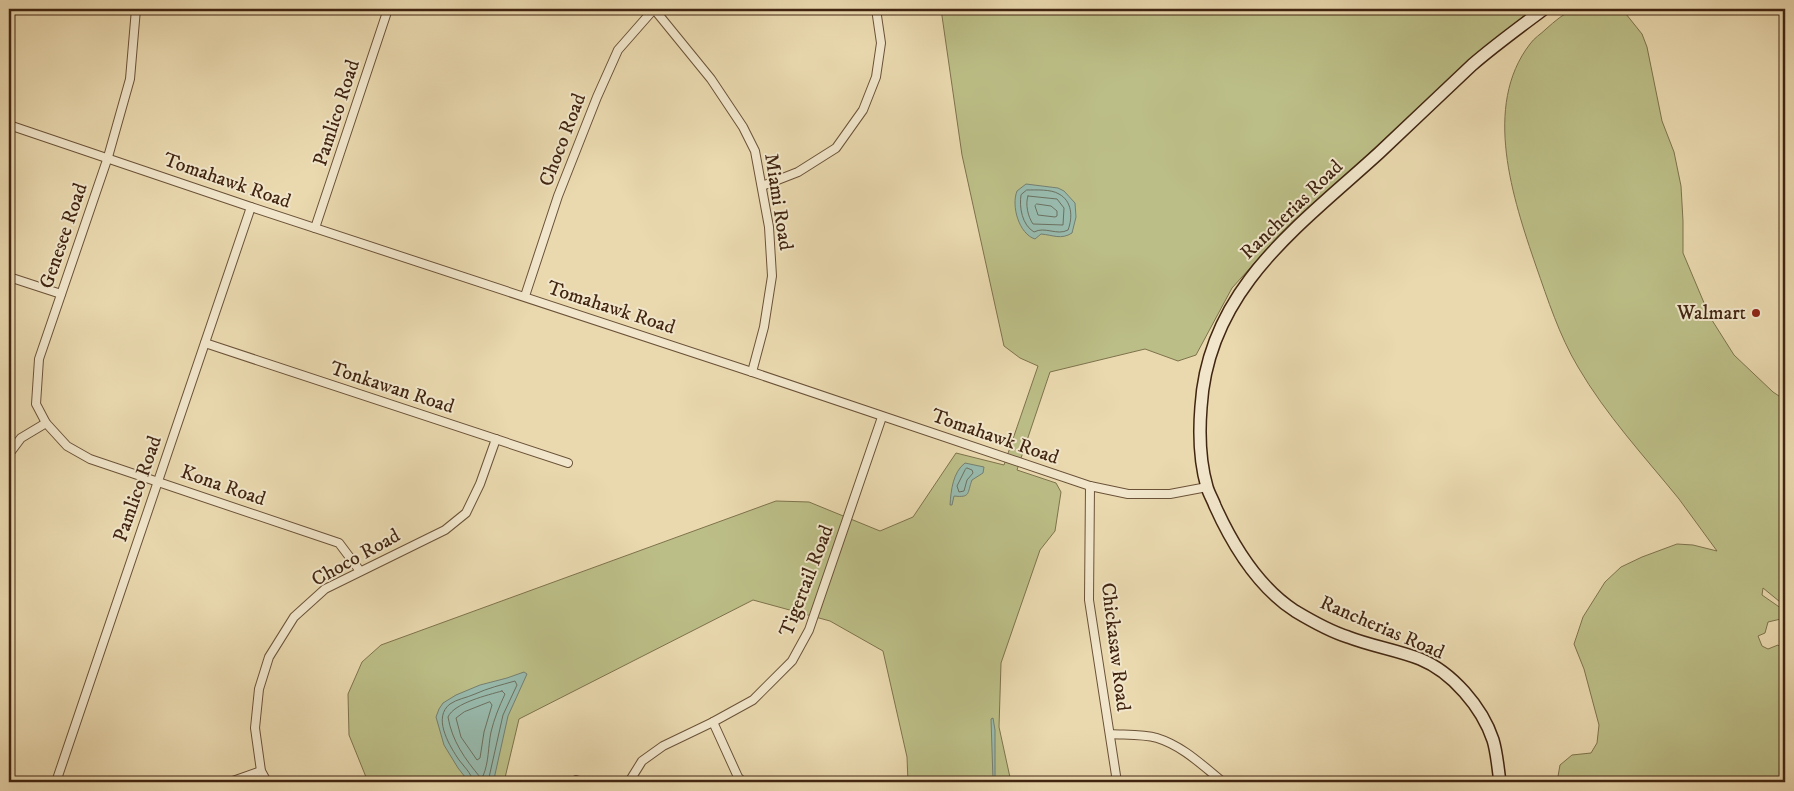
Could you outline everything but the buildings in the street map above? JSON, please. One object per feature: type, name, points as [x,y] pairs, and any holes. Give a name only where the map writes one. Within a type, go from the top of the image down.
[{"type":"street","name":"Genesee Road","points":[[46,423],[36,404],[39,359],[108,157],[130,79],[136,9]]},
{"type":"street","name":"Pamlico Road","points":[[316,228],[388,9]]},
{"type":"street","name":"Miami Road","points":[[654,9],[711,79],[743,127],[755,151],[769,227],[772,276],[764,327],[752,372]]},
{"type":"street","name":"Choco Road","points":[[525,296],[558,196],[597,97],[618,50],[654,9]]},
{"type":"street","points":[[762,186],[798,172],[836,148],[863,110],[876,77],[881,43],[876,9]]},
{"type":"street","name":"Rancherias Road","points":[[1500,782],[1493,740],[1473,701],[1445,674],[1420,659],[1346,637],[1295,611],[1270,590],[1247,564],[1225,529],[1207,486],[1201,451],[1202,384],[1210,352],[1225,317],[1248,280],[1285,238],[1474,64],[1544,9]]},
{"type":"street","name":"Tomahawk Road","points":[[9,125],[1090,486],[1128,494],[1170,494],[1207,486]]},
{"type":"street","name":"Pamlico Road","points":[[56,782],[251,207]]},
{"type":"street","points":[[9,277],[61,294]]},
{"type":"street","name":"Tonkawan Road","points":[[205,343],[568,463]]},
{"type":"street","name":"Tigertail Road","points":[[629,782],[642,761],[663,746],[753,700],[792,661],[809,630],[882,417]]},
{"type":"street","points":[[9,454],[21,438],[46,423]]},
{"type":"street","name":"Kona Road","points":[[46,423],[67,446],[90,458],[338,543],[360,571]]},
{"type":"street","name":"Choco Road","points":[[267,782],[261,771],[255,728],[259,690],[270,657],[294,617],[325,589],[445,530],[466,513],[480,484],[496,439]]},
{"type":"street","name":"Chickasaw Road","points":[[1090,486],[1089,600],[1117,782]]},
{"type":"street","points":[[713,722],[738,777],[743,782]]},
{"type":"street","points":[[1110,734],[1158,738],[1186,752],[1223,782]]},
{"type":"street","points":[[230,782],[261,771]]},
{"type":"green space","points":[[941,9],[1533,9],[1488,44],[1278,237],[1232,288],[1196,355],[1178,361],[1145,349],[1050,372],[1017,470],[1056,483],[1061,492],[1055,531],[1040,550],[1001,663],[999,727],[1011,782],[908,782],[907,757],[883,651],[830,621],[753,600],[519,719],[504,782],[368,782],[349,735],[348,694],[362,662],[381,645],[776,501],[809,502],[880,531],[913,517],[956,453],[1004,465],[1038,366],[1020,358],[1004,346],[962,155]]},
{"type":"green space","points":[[1574,9],[1620,9],[1642,34],[1647,47],[1662,121],[1674,152],[1681,186],[1683,253],[1710,317],[1734,355],[1773,392],[1785,400],[1785,606],[1763,588],[1762,595],[1785,611],[1785,618],[1768,622],[1765,633],[1758,636],[1762,646],[1768,649],[1778,645],[1785,650],[1785,782],[1557,782],[1560,765],[1572,755],[1591,753],[1597,743],[1599,725],[1584,669],[1574,644],[1583,617],[1605,582],[1621,567],[1677,544],[1693,545],[1717,551],[1679,499],[1613,419],[1578,367],[1554,317],[1527,240],[1511,183],[1506,153],[1505,124],[1507,95],[1516,69],[1532,42],[1559,18]]},
{"type":"water","points":[[1026,184],[1058,188],[1064,191],[1075,203],[1076,217],[1072,233],[1061,237],[1041,234],[1035,239],[1025,232],[1018,219],[1015,197],[1017,191]]},
{"type":"water","points":[[965,463],[984,467],[983,473],[972,480],[966,495],[954,496],[952,505],[950,505],[955,476]]},
{"type":"water","points":[[524,672],[527,674],[508,716],[494,779],[492,782],[469,782],[444,745],[436,717],[439,709],[443,703],[456,695],[480,685]]},
{"type":"water","points":[[993,718],[995,730],[995,782],[993,782],[991,719]]},
{"type":"place","name":"Walmart","points":[[1756,313]]}]
